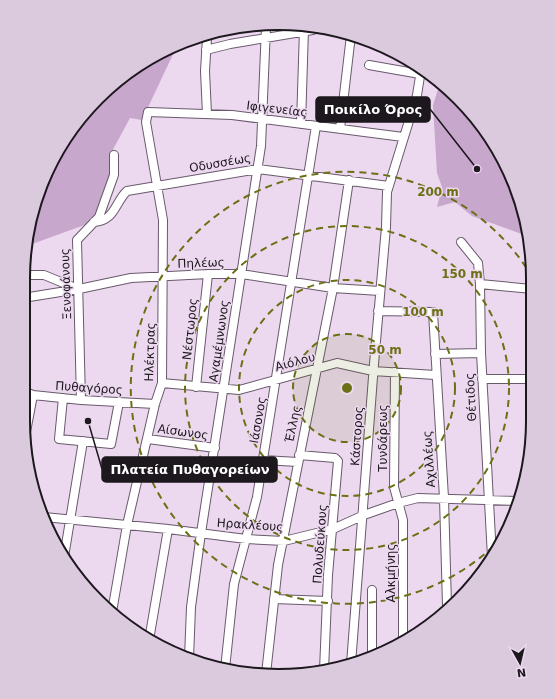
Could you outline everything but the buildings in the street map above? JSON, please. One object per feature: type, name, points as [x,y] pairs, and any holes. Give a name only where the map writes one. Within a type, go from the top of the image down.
[{"type":"street","name":"Αγαμέμνωνος","points":[[189,652],[191,606],[201,533],[258,169],[266,31]]},
{"type":"street","points":[[206,50],[297,31]]},
{"type":"street","points":[[301,124],[304,32]]},
{"type":"street","points":[[207,40],[207,114]]},
{"type":"street","points":[[340,129],[350,41]]},
{"type":"street","points":[[369,65],[415,71]]},
{"type":"street","points":[[388,186],[417,95],[420,75]]},
{"type":"street","name":"Ιφιγενείας","points":[[148,112],[207,114],[262,119],[403,137]]},
{"type":"street","name":"Ηλέκτρας","points":[[113,606],[127,525],[155,404],[162,383],[163,227],[158,187],[146,122],[148,112]]},
{"type":"street","name":"Ιάσονος","points":[[226,663],[234,584],[257,496],[277,379],[316,126]]},
{"type":"street","name":"Ξενοφάνους","points":[[81,400],[77,240],[99,217],[114,175],[114,155]]},
{"type":"street","name":"Οδυσσέως","points":[[94,222],[105,219],[113,214],[127,191],[258,169],[309,174],[388,186]]},
{"type":"street","name":"Έλλης","points":[[267,668],[278,565],[333,288],[349,180]]},
{"type":"street","name":"Κάστορος","points":[[351,658],[354,608],[364,515],[373,371],[388,186]]},
{"type":"street","name":"Θέτιδος","points":[[461,242],[478,264],[480,284],[482,380],[491,548]]},
{"type":"street","name":"Πηλέως","points":[[30,297],[79,290],[131,278],[208,274],[241,274],[333,288],[380,291]]},
{"type":"street","name":"Νέστωρος","points":[[196,387],[208,274]]},
{"type":"street","points":[[30,275],[44,275],[79,290]]},
{"type":"street","points":[[480,284],[526,288]]},
{"type":"street","name":"Αχιλλέως","points":[[378,311],[433,312],[435,375],[444,498],[447,602]]},
{"type":"street","points":[[435,354],[481,352]]},
{"type":"street","name":"Αιόλου","points":[[162,383],[239,390],[337,363],[373,371],[435,375]]},
{"type":"street","name":"Τυνδάρεως","points":[[395,372],[394,487],[398,503]]},
{"type":"street","points":[[482,380],[526,379]]},
{"type":"street","name":"Πυθαγόρος","points":[[30,394],[81,400],[155,404]]},
{"type":"street","points":[[30,411],[33,395]]},
{"type":"street","points":[[63,398],[58,439],[111,444],[119,402]]},
{"type":"street","name":"Αίσωνος","points":[[148,439],[215,448]]},
{"type":"street","points":[[65,549],[83,441]]},
{"type":"street","points":[[263,460],[299,459]]},
{"type":"street","name":"Πολυδεύκους","points":[[299,459],[337,459],[333,529],[328,575],[324,664]]},
{"type":"street","name":"Ηρακλέους","points":[[50,518],[168,529],[246,539],[284,540],[333,529],[364,515],[398,503],[418,498],[513,501]]},
{"type":"street","name":"Αλκμήνης","points":[[398,503],[403,520],[403,635]]},
{"type":"street","points":[[150,634],[168,529]]},
{"type":"street","points":[[372,590],[372,650]]},
{"type":"street","points":[[274,599],[328,601]]},
{"type":"shaded area","points":[[173,53],[142,120],[130,118],[110,155],[112,172],[97,216],[90,223],[32,244],[38,214],[49,183],[63,154],[81,127],[114,92],[127,81],[154,63]]},
{"type":"shaded area","points":[[438,89],[464,114],[484,140],[493,154],[507,183],[518,214],[522,234],[472,216],[455,202],[437,207],[442,187],[437,173],[433,105]]},
{"type":"place","name":"Ποικίλο Όρος","points":[[477,169]]},
{"type":"place","name":"Πλατεία Πυθαγορείων","points":[[88,421]]}]
